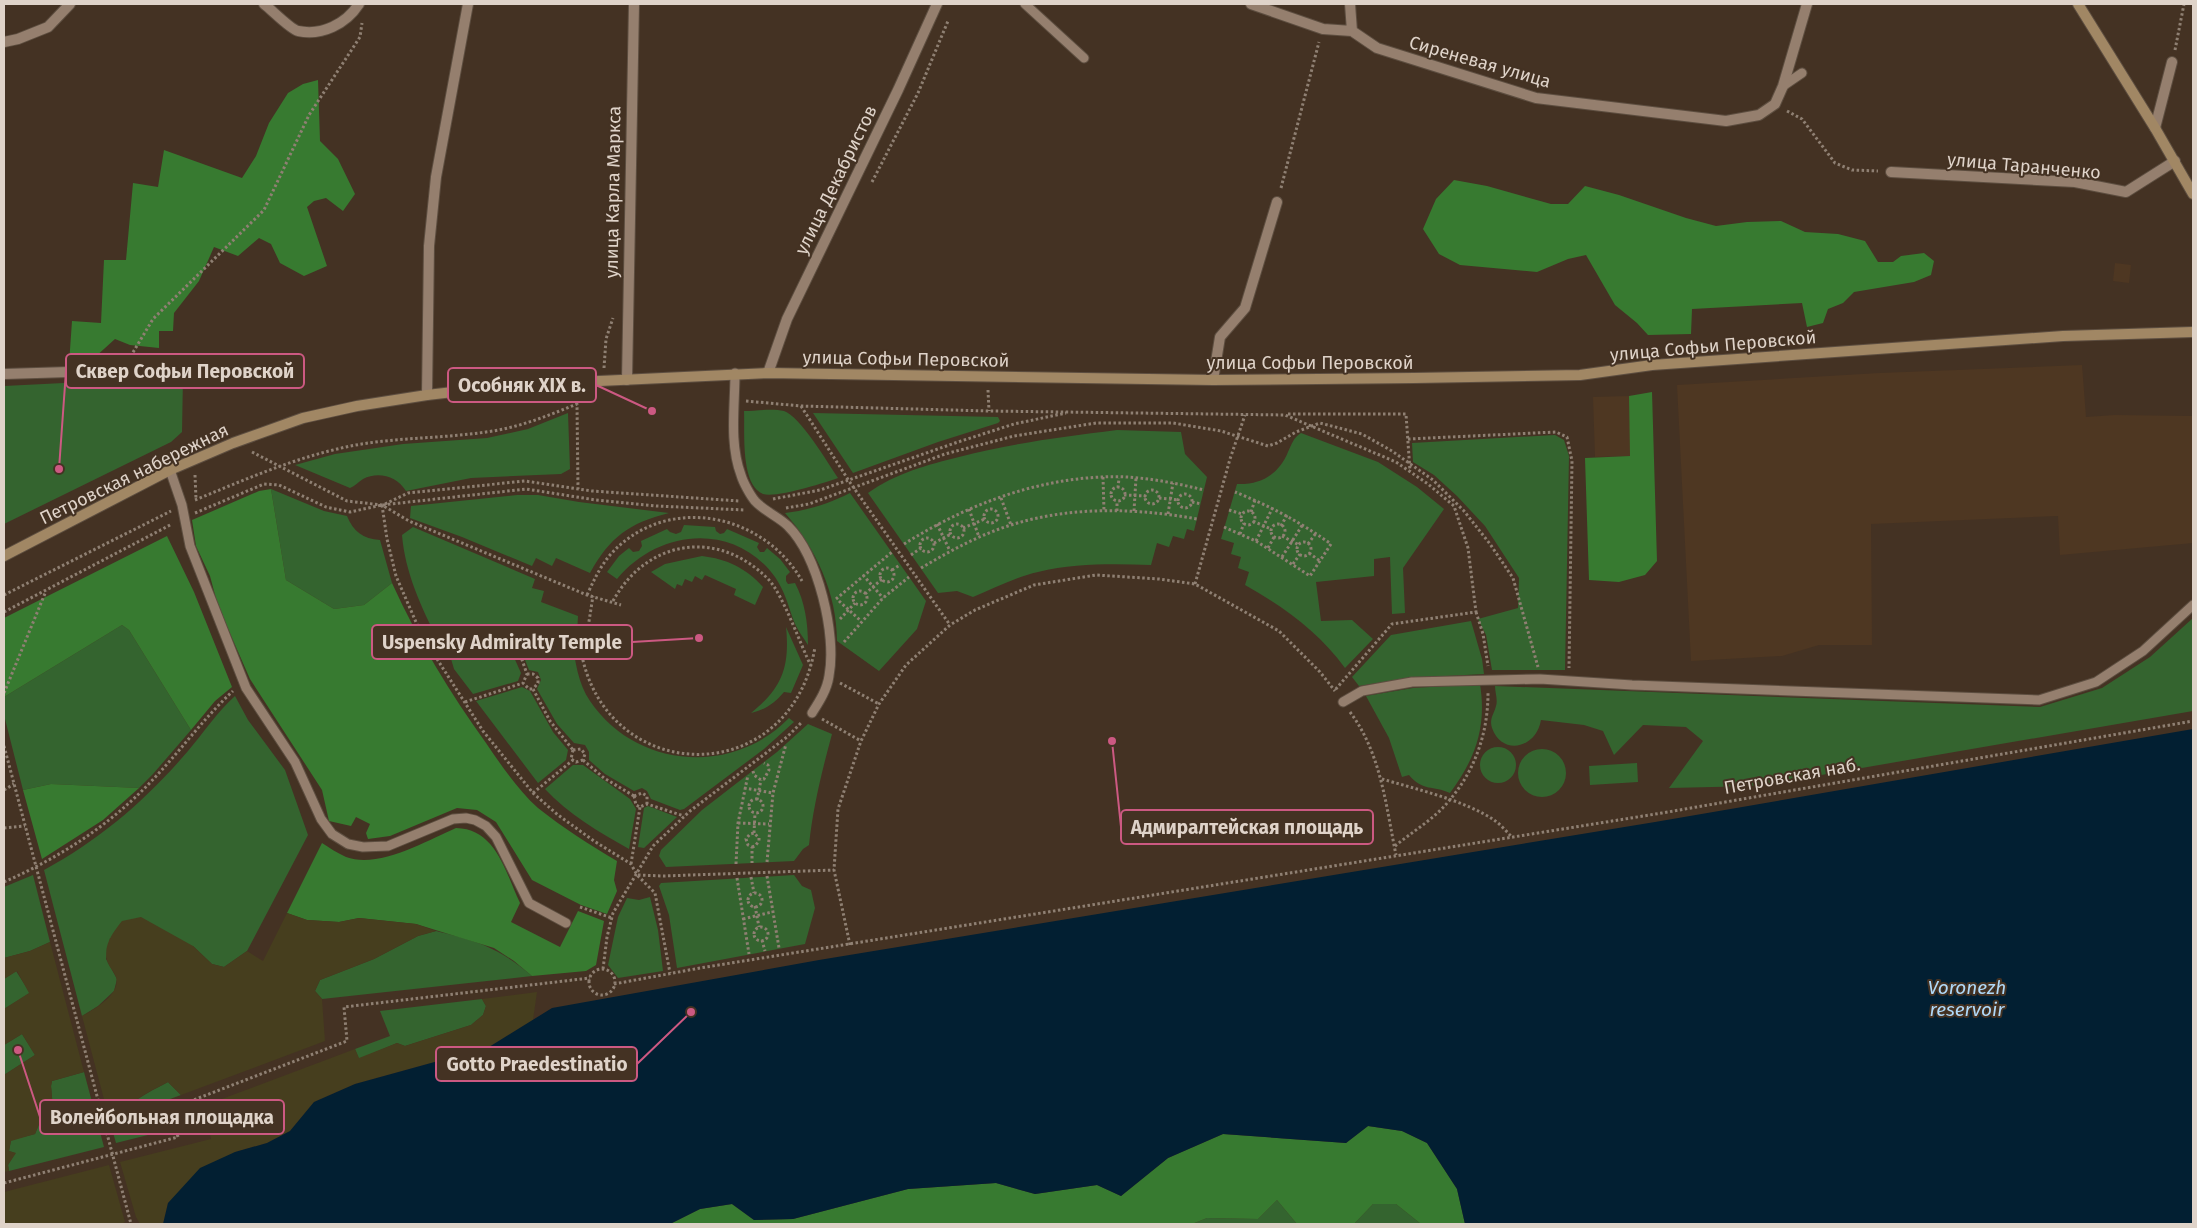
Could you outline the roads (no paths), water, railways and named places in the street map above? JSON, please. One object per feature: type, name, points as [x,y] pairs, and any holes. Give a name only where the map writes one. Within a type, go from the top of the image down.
[{"type":"main road","points":[[2078,4],[2175,161],[2193,194]]},
{"type":"main road","name":"улица Софьи Перовской","points":[[427,394],[514,385],[768,372],[1213,380],[1580,375],[1652,365],[2063,336],[2193,332]]},
{"type":"main road","name":"Петровская набережная","points":[[4,556],[170,470],[233,443],[303,418],[357,406],[427,394]]},
{"type":"street","points":[[4,42],[18,39],[48,27],[70,4]]},
{"type":"street","points":[[264,4],[297,30],[327,31],[353,13],[359,4]]},
{"type":"street","points":[[427,394],[429,246],[436,177],[468,4]]},
{"type":"street","name":"улица Карла Маркса","points":[[627,380],[634,4]]},
{"type":"street","name":"улица Декабристов","points":[[768,372],[787,319],[898,90],[937,4]]},
{"type":"street","points":[[1252,4],[1323,29],[1352,31],[1350,4]]},
{"type":"street","points":[[1783,86],[1807,4]]},
{"type":"street","name":"Сиреневая улица","points":[[1352,31],[1377,48],[1536,98],[1726,121],[1759,115],[1775,104],[1783,86]]},
{"type":"street","points":[[2155,128],[2172,62]]},
{"type":"street","name":"улица Таранченко","points":[[1891,172],[2075,182],[2126,192],[2175,161]]},
{"type":"street","points":[[1213,380],[1220,337],[1245,308],[1277,202]]},
{"type":"street","points":[[4,374],[134,370]]},
{"type":"lane","points":[[1025,4],[1084,58]]},
{"type":"lane","points":[[1783,86],[1802,73]]},
{"type":"lane","points":[[736,373],[734,445],[741,475],[755,501],[789,527],[807,555],[824,598],[832,646],[829,676],[823,696],[812,713]]},
{"type":"lane","points":[[170,470],[182,505],[190,546],[244,682],[295,762],[321,819],[332,834],[348,844],[363,848],[388,846],[453,818],[475,820],[486,826],[496,837],[529,903],[566,923]]},
{"type":"lane","points":[[1343,702],[1362,691],[1383,686],[1412,682],[1489,679],[1569,680],[1632,685],[2039,700],[2096,682],[2144,652],[2193,604]]},
{"type":"water","name":"Voronezh reservoir","points":[[2193,729],[2193,1224],[1465,1224],[1457,1189],[1427,1143],[1402,1131],[1368,1126],[1346,1143],[1223,1134],[1168,1158],[1121,1196],[1097,1185],[1035,1194],[996,1183],[908,1189],[793,1219],[754,1220],[732,1204],[700,1209],[670,1224],[163,1224],[168,1203],[200,1168],[235,1152],[267,1143],[290,1131],[314,1102],[355,1084],[489,1047],[552,1008],[819,960],[1655,822]]},
{"type":"place","name":"Особняк XIX в.","points":[[652,411]]},
{"type":"place","name":"Сквер Софьи Перовской","points":[[59,469]]},
{"type":"place","name":"Uspensky Admiralty Temple","points":[[699,638]]},
{"type":"place","name":"Адмиралтейская площадь","points":[[1112,741]]},
{"type":"place","name":"Gotto Praedestinatio","points":[[691,1012]]},
{"type":"place","name":"Волейбольная площадка","points":[[18,1050]]}]
